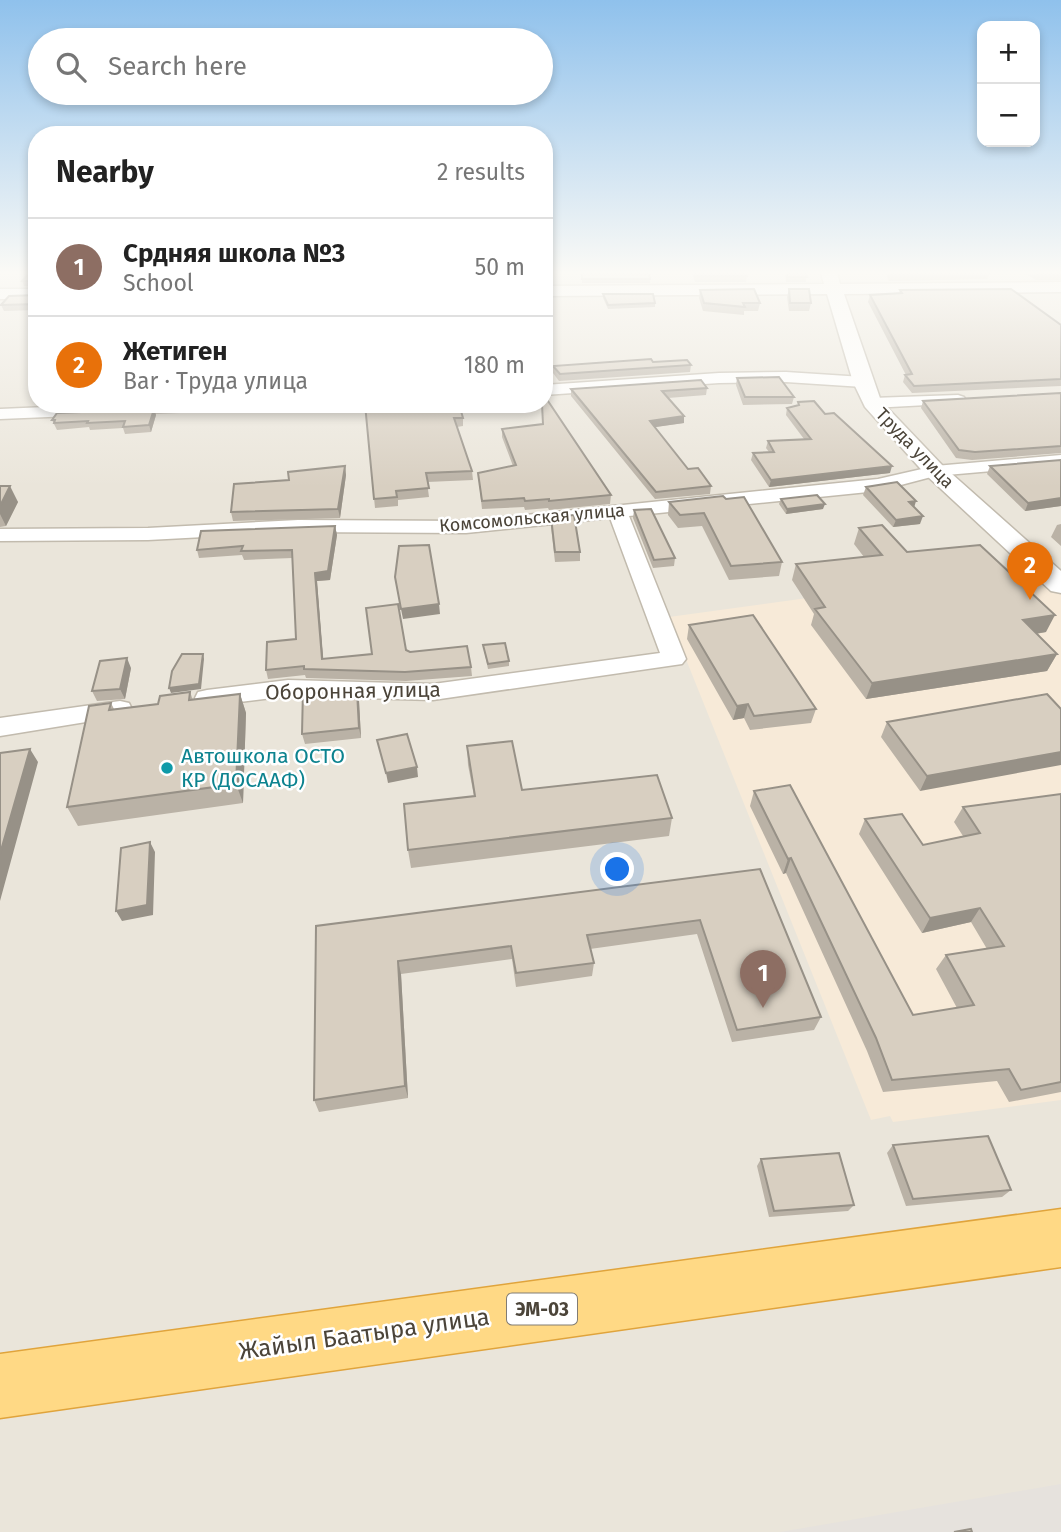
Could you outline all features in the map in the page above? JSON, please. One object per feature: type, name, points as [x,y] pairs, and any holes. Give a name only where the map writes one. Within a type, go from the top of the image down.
[{"type":"highway","name":"Жайыл Баатыра улица","points":[[0,1386],[1061,1238]]},
{"type":"street","name":"Труда улица","points":[[853,344],[868,393],[935,471],[1061,585]]},
{"type":"street","points":[[553,389],[719,378],[786,377],[868,393],[968,399]]},
{"type":"street","points":[[0,414],[28,413]]},
{"type":"street","name":"Комсомольская улица","points":[[0,535],[148,534],[298,526],[466,527],[878,485],[935,471],[1061,460]]},
{"type":"street","name":"Оборонная улица","points":[[183,701],[289,688],[433,692],[674,659],[617,511]]},
{"type":"street","points":[[0,727],[144,706]]},
{"type":"shaded area","points":[[0,344],[28,344],[28,413],[553,413],[553,344],[1061,344],[1061,1532],[0,1532]]},
{"type":"shaded area","points":[[1018,569],[1035,569],[1061,594],[1061,1100],[893,1122],[890,1116],[871,1120],[669,617]]},
{"type":"shaded area","points":[[1061,1484],[1061,1532],[780,1532]]},
{"type":"building","points":[[896,344],[1061,344],[1061,379],[914,386],[905,375],[912,374]]},
{"type":"building","points":[[651,359],[653,362],[687,360],[691,365],[560,374],[553,366]]},
{"type":"building","points":[[779,377],[794,397],[745,397],[737,378]]},
{"type":"building","points":[[701,380],[707,388],[662,391],[684,416],[650,421],[688,469],[698,468],[711,486],[656,492],[571,389]]},
{"type":"building","points":[[1061,393],[1061,446],[975,452],[959,450],[923,401]]},
{"type":"building","points":[[814,401],[825,414],[834,413],[892,466],[771,480],[753,453],[774,452],[768,441],[811,439],[787,408],[799,405],[798,402]]},
{"type":"building","points":[[553,408],[611,495],[549,501],[525,501],[524,498],[482,501],[478,473],[516,465],[502,429],[543,424],[542,413],[553,413]]},
{"type":"building","points":[[57,413],[153,413],[149,425],[123,427],[125,421],[54,423],[55,420],[52,420]]},
{"type":"building","points":[[366,413],[462,413],[463,418],[454,418],[472,471],[426,473],[429,488],[396,491],[397,497],[374,499]]},
{"type":"building","points":[[1061,460],[1061,498],[1028,503],[990,466]]},
{"type":"building","points":[[345,466],[338,509],[231,512],[234,484],[289,480],[288,472]]},
{"type":"building","points":[[897,482],[916,501],[909,502],[923,516],[896,520],[866,487]]},
{"type":"building","points":[[0,486],[10,486],[0,506]]},
{"type":"building","points":[[817,495],[825,504],[787,509],[781,499]]},
{"type":"building","points":[[723,496],[726,499],[744,497],[782,562],[731,566],[704,513],[680,515],[669,502]]},
{"type":"building","points":[[651,509],[675,558],[654,560],[634,510]]},
{"type":"building","points":[[574,515],[580,552],[555,552],[551,517]]},
{"type":"building","points":[[882,525],[907,552],[980,545],[1055,615],[1023,620],[1057,654],[872,683],[815,609],[825,607],[796,564],[882,555],[859,528]]},
{"type":"building","points":[[335,526],[328,571],[315,573],[322,659],[372,654],[366,608],[398,604],[406,650],[410,652],[467,646],[471,667],[405,672],[304,669],[304,666],[266,670],[267,642],[296,639],[292,550],[241,551],[243,546],[197,550],[201,531]]},
{"type":"building","points":[[429,545],[439,604],[401,609],[395,577],[399,546]]},
{"type":"building","points":[[753,615],[816,709],[754,716],[748,704],[737,706],[689,625]]},
{"type":"building","points":[[505,643],[509,661],[488,664],[483,645]]},
{"type":"building","points":[[182,654],[203,654],[199,684],[169,688],[172,671]]},
{"type":"building","points":[[127,658],[120,689],[92,691],[100,661]]},
{"type":"building","points":[[303,689],[357,691],[359,728],[302,734]]},
{"type":"building","name":"Автошкола ОСТО КР (ДОСААФ)","points":[[190,692],[189,700],[240,694],[236,784],[67,807],[89,706],[111,703],[109,710],[158,704],[160,696]]},
{"type":"building","points":[[1047,694],[1061,709],[1061,752],[927,776],[887,722]]},
{"type":"building","points":[[407,734],[417,767],[386,773],[377,740]]},
{"type":"building","points":[[512,741],[522,790],[657,775],[672,818],[408,850],[404,804],[475,796],[467,746]]},
{"type":"building","points":[[30,749],[0,854],[0,753]]},
{"type":"building","points":[[790,785],[913,1015],[974,1005],[946,955],[1004,946],[980,908],[930,918],[865,819],[902,814],[923,845],[980,833],[963,807],[1061,794],[1061,1082],[1021,1090],[1009,1069],[892,1080],[876,1038],[791,858],[788,859],[754,791]]},
{"type":"building","points":[[150,842],[147,905],[116,911],[121,848]]},
{"type":"building","points":[[760,869],[821,1017],[737,1030],[700,920],[587,935],[594,963],[516,973],[511,946],[398,961],[405,1086],[314,1100],[316,926]]},
{"type":"building","points":[[988,1136],[1011,1190],[913,1199],[893,1145]]},
{"type":"building","points":[[839,1153],[854,1205],[774,1211],[761,1159]]},
{"type":"place","name":"Жетиген","points":[[1030,600]]},
{"type":"place","name":"Автошкола ОСТО КР (ДОСААФ)","points":[[167,768]]},
{"type":"place","name":"Срдняя школа №3","points":[[763,1008]]}]
